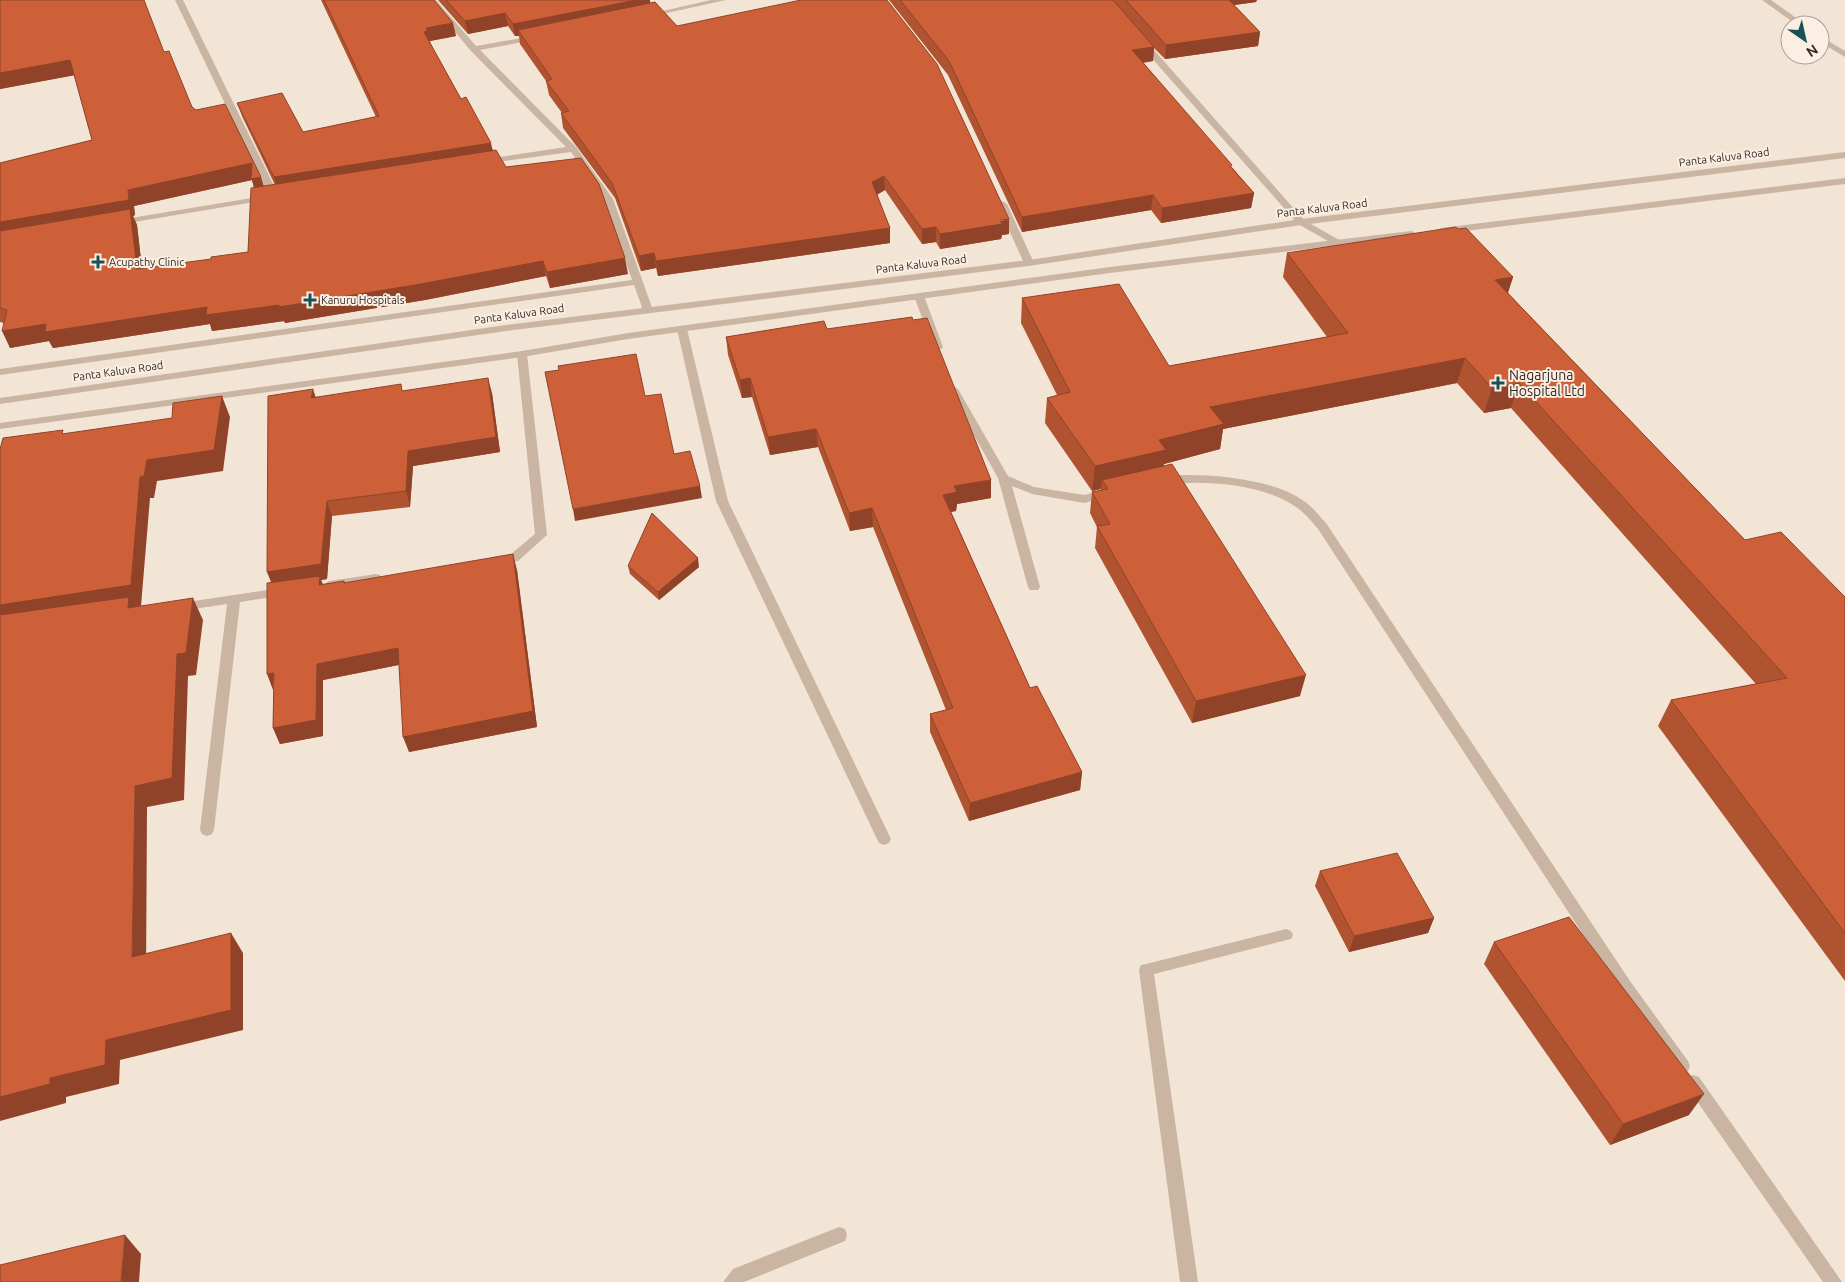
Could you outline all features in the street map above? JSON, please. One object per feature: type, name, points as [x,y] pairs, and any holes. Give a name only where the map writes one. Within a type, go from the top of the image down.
[{"type":"street","points":[[108,225],[279,195],[179,0]]},
{"type":"street","points":[[432,0],[474,49],[573,148],[608,199],[636,282],[648,310]]},
{"type":"street","points":[[636,17],[722,0]]},
{"type":"street","points":[[1766,0],[1788,15]]},
{"type":"street","points":[[474,49],[541,36]]},
{"type":"street","points":[[1138,37],[1302,222],[1338,243]]},
{"type":"street","points":[[1830,45],[1845,55]]},
{"type":"street","points":[[476,164],[573,148]]},
{"type":"street","name":"Panta Kaluva Road","points":[[0,401],[486,330],[1029,263],[1302,222],[1845,154]]},
{"type":"street","points":[[0,426],[1110,270],[1845,181]]},
{"type":"street","points":[[996,192],[1029,263]]},
{"type":"street","points":[[0,372],[636,282]]},
{"type":"street","points":[[919,296],[941,356]]},
{"type":"street","points":[[682,329],[722,500],[884,839]]},
{"type":"street","points":[[489,562],[514,558],[541,535],[541,518],[522,354]]},
{"type":"street","points":[[951,382],[1004,478],[1034,587]]},
{"type":"street","points":[[1004,478],[1032,490],[1084,499],[1122,490]]},
{"type":"street","points":[[1150,484],[1178,478],[1253,485],[1298,502],[1322,526],[1625,986],[1833,1282]]},
{"type":"street","points":[[313,588],[391,576]]},
{"type":"street","points":[[166,609],[293,591]]},
{"type":"street","points":[[207,830],[234,600]]},
{"type":"street","points":[[1189,1282],[1146,970],[1286,935]]},
{"type":"street","points":[[732,1282],[739,1275],[839,1235]]},
{"type":"building","points":[[0,0],[144,0],[164,52],[169,51],[192,107],[196,110],[225,104],[261,177],[251,179],[252,163],[128,190],[129,200],[0,222],[0,163],[92,140],[70,60],[0,73]]},
{"type":"building","points":[[324,0],[434,0],[453,23],[426,28],[428,31],[424,32],[461,99],[466,97],[491,143],[274,177],[237,103],[282,93],[303,132],[379,116]]},
{"type":"building","points":[[446,0],[637,0],[513,24],[505,13],[465,21]]},
{"type":"building","points":[[801,0],[887,0],[937,64],[1009,219],[1000,220],[1002,224],[940,234],[936,227],[922,229],[884,176],[872,182],[890,228],[656,261],[654,253],[639,256],[612,183],[561,113],[569,111],[546,81],[552,79],[518,30],[655,2],[677,26]]},
{"type":"building","points":[[900,0],[1113,0],[1154,47],[1132,50],[1254,193],[1162,208],[1153,195],[1022,217],[949,61]]},
{"type":"building","points":[[1126,0],[1229,0],[1260,32],[1166,45]]},
{"type":"building","points":[[496,150],[506,167],[581,158],[599,184],[625,258],[547,272],[543,261],[421,284],[279,307],[279,305],[206,315],[207,307],[45,332],[46,324],[2,331],[7,310],[0,308],[0,231],[130,209],[137,269],[211,259],[211,257],[248,252],[251,188]]},
{"type":"building","points":[[1456,227],[1458,229],[1466,228],[1513,277],[1495,280],[1745,540],[1781,532],[1845,597],[1845,933],[1671,700],[1787,678],[1519,383],[1492,388],[1465,358],[1210,407],[1224,424],[1159,440],[1166,450],[1095,466],[1047,398],[1070,392],[1022,298],[1119,284],[1169,366],[1348,333],[1287,253]]},
{"type":"building","points":[[912,317],[913,320],[927,318],[991,480],[954,486],[957,492],[943,495],[1030,688],[1037,686],[1082,772],[970,803],[930,714],[953,708],[872,508],[849,513],[816,429],[768,437],[750,378],[740,380],[726,337],[824,321],[827,329]]},
{"type":"building","points":[[636,354],[645,396],[661,394],[674,454],[690,451],[700,486],[573,509],[545,372],[559,370],[558,366]]},
{"type":"building","points":[[488,378],[496,437],[408,451],[406,491],[327,501],[321,564],[267,572],[268,396],[313,389],[311,398],[401,384],[402,391]]},
{"type":"building","points":[[222,396],[214,450],[147,460],[144,476],[140,477],[131,585],[0,605],[0,449],[3,438],[63,430],[62,434],[172,418],[173,403]]},
{"type":"building","points":[[1172,464],[1306,675],[1196,701],[1097,526],[1110,524],[1092,492],[1108,489],[1102,480]]},
{"type":"building","points":[[652,513],[698,558],[658,592],[628,566]]},
{"type":"building","points":[[513,554],[533,711],[403,737],[398,648],[317,664],[316,720],[273,728],[274,673],[267,674],[267,583],[320,576],[319,585],[344,581],[344,583]]},
{"type":"building","points":[[129,597],[128,608],[193,598],[186,653],[177,654],[172,778],[135,786],[132,957],[231,933],[231,1010],[106,1040],[105,1065],[50,1078],[50,1084],[0,1097],[0,615]]},
{"type":"building","points":[[1397,853],[1434,918],[1354,936],[1320,871]]},
{"type":"building","points":[[1569,917],[1704,1094],[1623,1124],[1494,942]]},
{"type":"building","points":[[125,1235],[121,1282],[0,1282],[0,1265]]},
{"type":"place","name":"Acupathy Clinic","points":[[98,262]]},
{"type":"place","name":"Kanuru Hospitals","points":[[310,300]]},
{"type":"place","name":"Nagarjuna Hospital Ltd","points":[[1498,383]]}]
